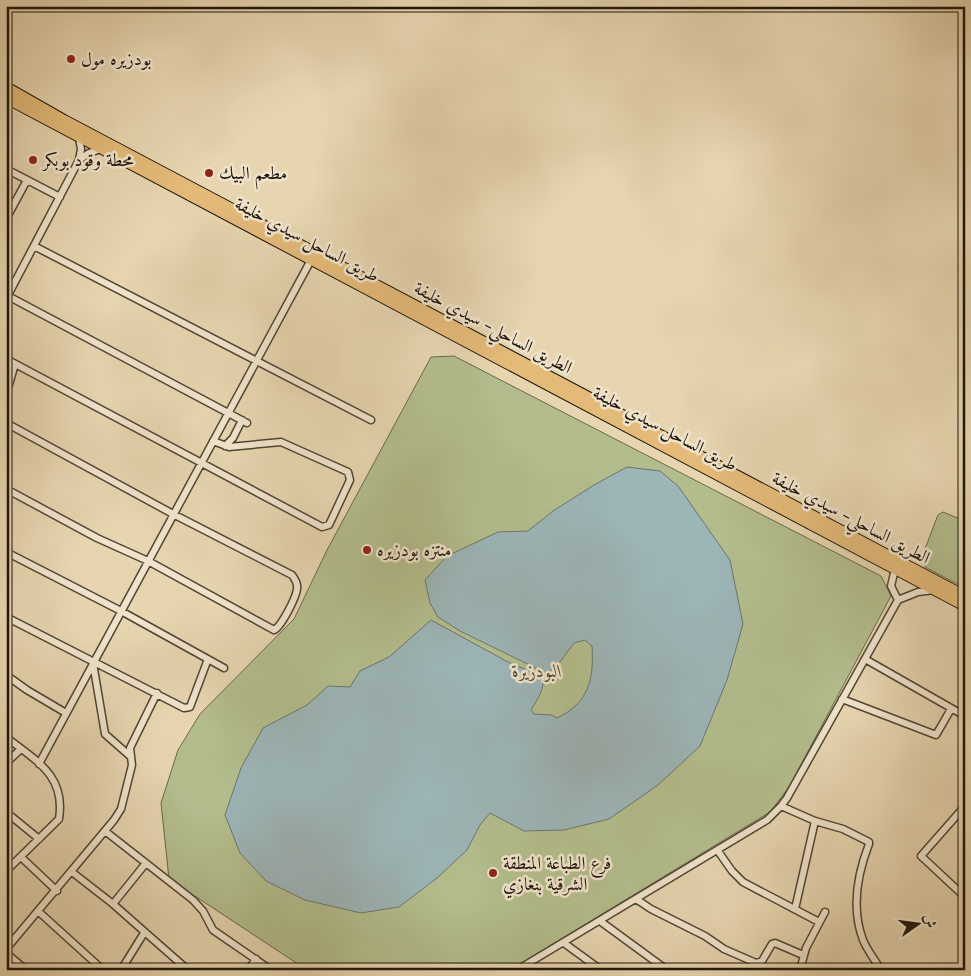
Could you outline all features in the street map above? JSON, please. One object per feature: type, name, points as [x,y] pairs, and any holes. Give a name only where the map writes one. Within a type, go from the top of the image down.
[{"type":"highway","name":"الطريق الساحلي- سيدي خليفة","points":[[6,87],[369,286],[965,596]]},
{"type":"highway","name":"طريق الساحل سيدي خليفة","points":[[6,98],[311,260],[369,286],[965,606]]},
{"type":"street","points":[[80,138],[79,160],[7,296],[245,421],[225,446]]},
{"type":"street","points":[[79,160],[89,153],[100,149]]},
{"type":"street","points":[[6,169],[60,197]]},
{"type":"street","points":[[6,219],[28,180]]},
{"type":"street","points":[[34,246],[370,420]]},
{"type":"street","points":[[39,764],[311,260]]},
{"type":"street","points":[[6,359],[322,527],[329,525],[350,480],[348,472],[281,442],[225,446],[213,440]]},
{"type":"street","points":[[6,395],[15,364]]},
{"type":"street","points":[[6,423],[173,514],[292,575],[295,578],[297,591],[280,626],[274,630],[148,561],[97,538],[6,489]]},
{"type":"street","points":[[6,552],[224,668]]},
{"type":"street","points":[[895,569],[892,586],[898,600]]},
{"type":"street","points":[[517,970],[767,820],[781,806],[898,600],[918,592],[935,590]]},
{"type":"street","points":[[6,617],[184,708],[190,707],[208,659]]},
{"type":"street","points":[[864,659],[965,716]]},
{"type":"street","points":[[93,663],[105,734],[130,756]]},
{"type":"street","points":[[6,674],[27,690],[66,713]]},
{"type":"street","points":[[26,970],[6,951],[105,831],[120,809],[132,765],[130,748],[156,694]]},
{"type":"street","points":[[842,698],[936,735],[950,709]]},
{"type":"street","points":[[6,737],[48,772],[57,786],[60,812],[59,819],[6,871]]},
{"type":"street","points":[[6,763],[21,749]]},
{"type":"street","points":[[781,806],[814,821],[843,829],[868,842],[858,880],[857,912],[862,938],[881,970]]},
{"type":"street","points":[[965,806],[921,856],[965,897]]},
{"type":"street","points":[[6,812],[39,839]]},
{"type":"street","points":[[795,909],[814,821]]},
{"type":"street","points":[[105,831],[193,900],[203,911],[214,930],[271,970]]},
{"type":"street","points":[[718,851],[732,872],[742,882],[819,922]]},
{"type":"street","points":[[21,857],[56,891]]},
{"type":"street","points":[[113,904],[146,863]]},
{"type":"street","points":[[72,872],[113,904],[188,970]]},
{"type":"street","points":[[636,899],[705,936],[724,949],[756,963],[762,961],[772,944],[775,943],[803,955]]},
{"type":"street","points":[[39,912],[103,970]]},
{"type":"street","points":[[800,970],[803,955],[825,912]]},
{"type":"street","points":[[600,921],[667,970]]},
{"type":"street","points":[[121,970],[144,933]]},
{"type":"street","points":[[564,942],[601,970]]},
{"type":"street","points":[[248,970],[256,959]]},
{"type":"green space","name":"البودزيرة","points":[[454,356],[881,576],[891,596],[789,787],[770,812],[510,970],[307,970],[169,879],[161,803],[178,750],[200,714],[294,619],[327,550],[431,357]]},
{"type":"green space","points":[[943,512],[965,521],[965,588],[925,567],[921,559],[938,515]]},
{"type":"water","points":[[627,467],[660,471],[678,486],[730,560],[743,624],[727,680],[700,746],[658,785],[609,819],[564,830],[524,831],[490,813],[480,825],[467,850],[437,878],[399,907],[361,913],[305,900],[266,881],[240,853],[225,815],[241,768],[263,728],[307,705],[328,686],[350,687],[360,671],[389,657],[431,620],[508,662],[542,676],[542,690],[531,710],[534,714],[552,715],[557,718],[568,712],[583,697],[592,669],[592,646],[585,640],[574,643],[557,666],[546,673],[460,631],[438,617],[430,603],[425,580],[447,556],[498,532],[528,531],[553,511]]},
{"type":"place","name":"بودزيره مول","points":[[71,59]]},
{"type":"place","name":"محطة وقود بوبكر","points":[[33,160]]},
{"type":"place","name":"مطعم البيك","points":[[209,173]]},
{"type":"place","name":"منتزه بودزيره","points":[[367,550]]},
{"type":"place","name":"فرع الطباعة المنطقة الشرقية بنغازي","points":[[493,873]]}]
